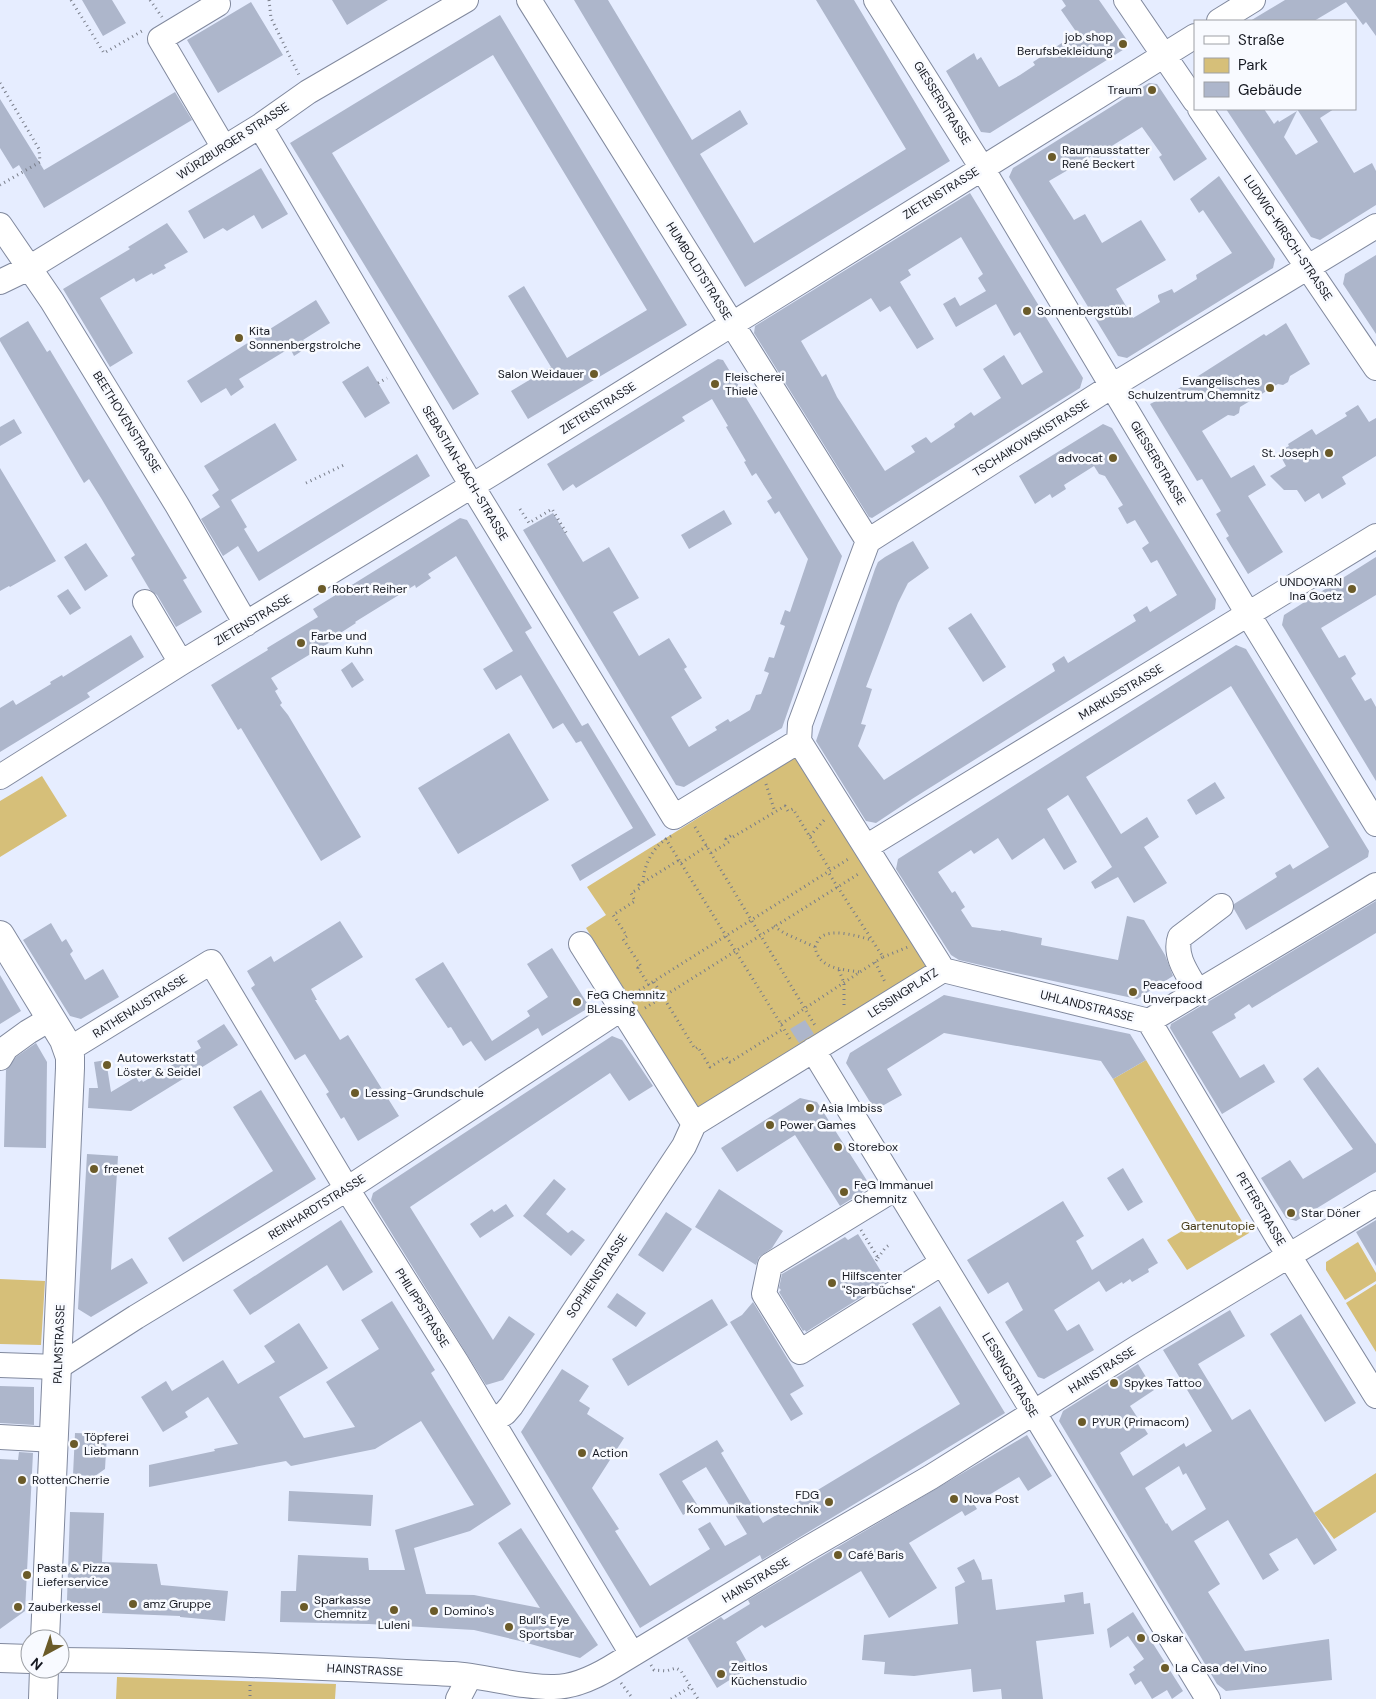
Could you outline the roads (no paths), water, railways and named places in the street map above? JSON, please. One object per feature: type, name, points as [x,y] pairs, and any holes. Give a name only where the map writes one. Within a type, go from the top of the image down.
[{"type":"main road","points":[[0,935],[64,1040],[68,1050]]},
{"type":"main road","name":"PALMSTRASSE","points":[[46,1629],[70,1068],[68,1050]]},
{"type":"main road","points":[[0,1658],[20,1659]]},
{"type":"main road","points":[[43,1699],[44,1679]]},
{"type":"street","name":"WÜRZBURGER STRASSE","points":[[0,282],[29,268],[260,126],[308,92],[466,0]]},
{"type":"street","name":"HUMBOLDTSTRASSE","points":[[529,0],[868,542]]},
{"type":"street","name":"GIESSERSTRASSE","points":[[876,0],[982,168],[1248,614],[1376,824]]},
{"type":"street","points":[[1126,0],[1194,100]]},
{"type":"street","points":[[1221,20],[1253,0]]},
{"type":"street","points":[[218,4],[160,39],[224,148]]},
{"type":"street","name":"ZIETENSTRASSE","points":[[0,778],[181,663],[472,486],[1194,37]]},
{"type":"street","name":"LUDWIG-KIRSCH-STRASSE","points":[[1201,110],[1376,368]]},
{"type":"street","name":"SEBASTIAN-BACH-STRASSE","points":[[260,126],[472,486],[678,821],[759,766],[800,741]]},
{"type":"street","name":"BEETHOVENSTRASSE","points":[[0,225],[52,301],[177,505],[246,624]]},
{"type":"street","name":"TSCHAIKOWSKISTRASSE","points":[[868,542],[1112,386],[1376,226]]},
{"type":"street","name":"MARKUSSTRASSE","points":[[871,855],[1248,614],[1376,536]]},
{"type":"street","points":[[800,741],[800,724],[868,542]]},
{"type":"street","points":[[146,602],[181,663]]},
{"type":"street","name":"LESSINGPLATZ","points":[[694,1124],[942,970],[800,741]]},
{"type":"street","name":"UHLANDSTRASSE","points":[[942,970],[1149,1021],[1376,885]]},
{"type":"street","points":[[1198,992],[1180,959],[1178,944],[1180,937],[1221,906]]},
{"type":"street","points":[[580,944],[694,1124]]},
{"type":"street","name":"RATHENAUSTRASSE","points":[[68,1050],[211,962]]},
{"type":"street","name":"PHILIPPSTRASSE","points":[[211,962],[347,1189],[492,1421],[632,1654]]},
{"type":"street","name":"REINHARDTSTRASSE","points":[[58,1367],[136,1317],[347,1189],[619,1007]]},
{"type":"street","points":[[0,1058],[6,1048],[50,1019]]},
{"type":"street","name":"PETERSTRASSE","points":[[1149,1021],[1289,1256],[1376,1396]]},
{"type":"street","name":"LESSINGSTRASSE","points":[[821,1045],[896,1188],[1208,1699]]},
{"type":"street","name":"SOPHIENSTRASSE","points":[[492,1421],[506,1413],[511,1406],[684,1146],[694,1124]]},
{"type":"street","points":[[896,1188],[770,1265],[764,1294],[800,1352],[942,1263]]},
{"type":"street","name":"HAINSTRASSE","points":[[70,1660],[214,1663],[455,1674],[535,1686],[555,1687],[566,1686],[593,1678],[805,1550],[931,1477],[1138,1347],[1376,1203]]},
{"type":"street","points":[[0,1365],[58,1367]]},
{"type":"street","points":[[0,1437],[55,1440]]},
{"type":"street","points":[[458,1699],[470,1676]]},
{"type":"place","name":"job shop Berufsbekleidung","points":[[1123,44]]},
{"type":"place","name":"Traum","points":[[1152,90]]},
{"type":"place","name":"Raumausstatter René Beckert","points":[[1052,157]]},
{"type":"place","name":"Sonnenbergstübl","points":[[1027,311]]},
{"type":"place","name":"Kita Sonnenbergstrolche","points":[[239,338]]},
{"type":"place","name":"Salon Weidauer","points":[[594,374]]},
{"type":"place","name":"Fleischerei Thiele","points":[[715,384]]},
{"type":"place","name":"Evangelisches Schulzentrum Chemnitz","points":[[1270,388]]},
{"type":"place","name":"St. Joseph","points":[[1329,453]]},
{"type":"place","name":"advocat","points":[[1113,458]]},
{"type":"place","name":"Robert Reiher","points":[[322,589]]},
{"type":"place","name":"UNDOYARN Ina Goetz","points":[[1352,589]]},
{"type":"place","name":"Farbe und Raum Kuhn","points":[[301,643]]},
{"type":"place","name":"Peacefood Unverpackt","points":[[1133,992]]},
{"type":"place","name":"FeG Chemnitz BLessing","points":[[577,1002]]},
{"type":"place","name":"Autowerkstatt Löster & Seidel","points":[[107,1065]]},
{"type":"place","name":"Lessing-Grundschule","points":[[355,1093]]},
{"type":"place","name":"Asia Imbiss","points":[[810,1108]]},
{"type":"place","name":"Power Games","points":[[770,1125]]},
{"type":"place","name":"Storebox","points":[[838,1147]]},
{"type":"place","name":"freenet","points":[[94,1169]]},
{"type":"place","name":"FeG Immanuel Chemnitz","points":[[844,1192]]},
{"type":"place","name":"Star Döner","points":[[1291,1213]]},
{"type":"place","name":"Hilfscenter \"Sparbüchse\"","points":[[832,1283]]},
{"type":"place","name":"Spykes Tattoo","points":[[1114,1383]]},
{"type":"place","name":"PYUR (Primacom)","points":[[1082,1422]]},
{"type":"place","name":"Töpferei Liebmann","points":[[74,1444]]},
{"type":"place","name":"Action","points":[[582,1453]]},
{"type":"place","name":"RottenCherrie","points":[[22,1480]]},
{"type":"place","name":"Nova Post","points":[[954,1499]]},
{"type":"place","name":"FDG Kommunikationstechnik","points":[[829,1502]]},
{"type":"place","name":"Café Baris","points":[[838,1555]]},
{"type":"place","name":"Pasta & Pizza Lieferservice","points":[[27,1575]]},
{"type":"place","name":"amz Gruppe","points":[[133,1604]]},
{"type":"place","name":"Zauberkessel","points":[[18,1607]]},
{"type":"place","name":"Sparkasse Chemnitz","points":[[304,1607]]},
{"type":"place","name":"Luleni","points":[[394,1610]]},
{"type":"place","name":"Domino's","points":[[434,1611]]},
{"type":"place","name":"Bull’s Eye Sportsbar","points":[[509,1627]]},
{"type":"place","name":"Oskar","points":[[1141,1638]]},
{"type":"place","name":"La Casa del Vino","points":[[1165,1668]]},
{"type":"place","name":"Zeitlos Küchenstudio","points":[[721,1674]]},
{"type":"park label","name":"Gartenutopie","points":[[1218,1226]]}]
